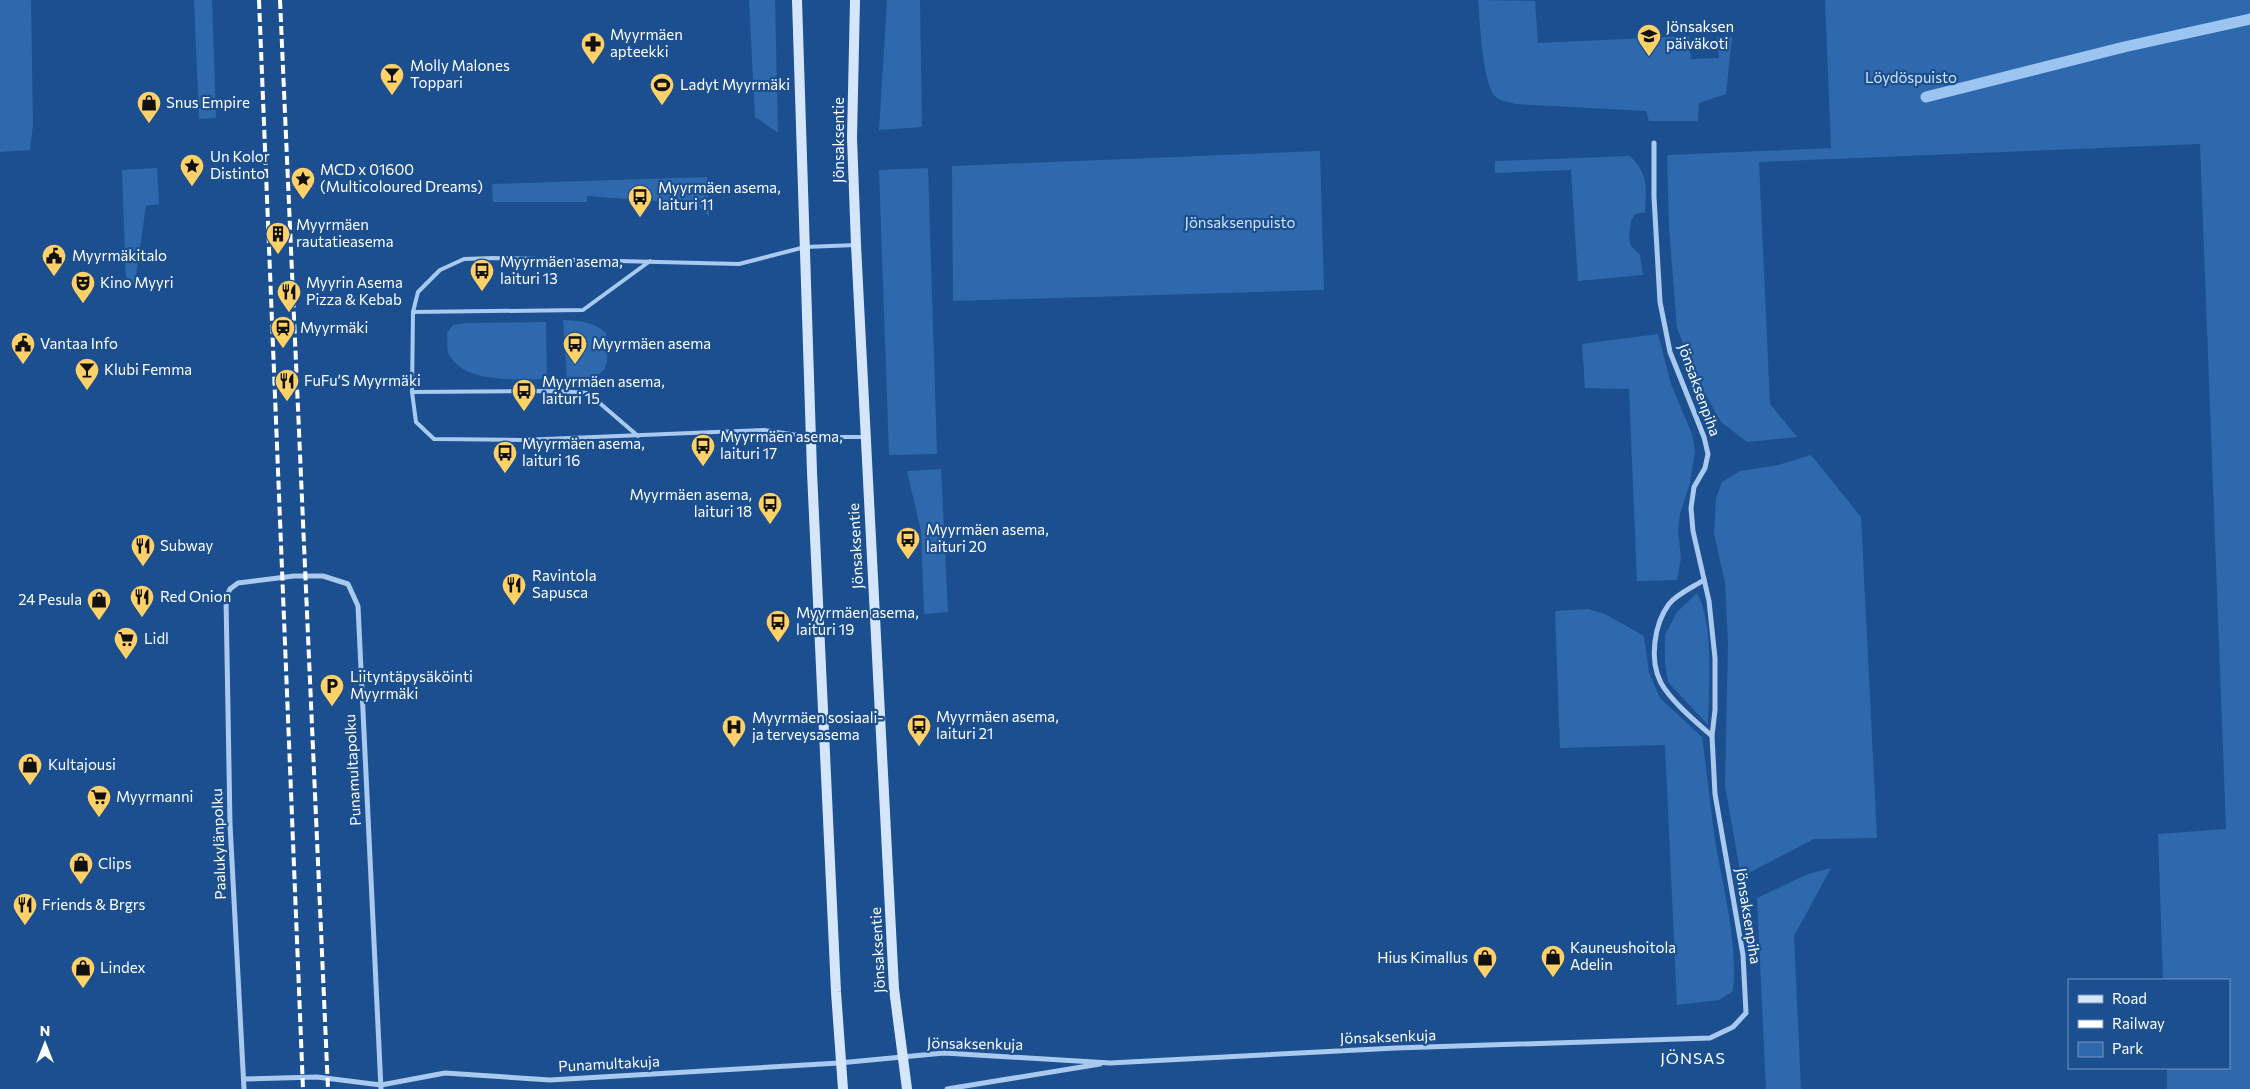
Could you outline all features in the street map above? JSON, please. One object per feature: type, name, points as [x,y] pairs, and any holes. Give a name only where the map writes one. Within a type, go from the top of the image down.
[{"type":"main road","points":[[797,0],[811,437],[839,1063],[843,1089]]},
{"type":"main road","name":"Jönsaksentie","points":[[855,0],[852,138],[856,245],[894,989],[907,1089]]},
{"type":"street","name":"Jönsaksenpiha","points":[[1654,143],[1654,197],[1660,302],[1670,352],[1704,437],[1708,454],[1705,468],[1694,488],[1691,508],[1693,531],[1709,601],[1715,658],[1715,710],[1712,736],[1715,794],[1743,955],[1746,1013],[1733,1027],[1710,1038],[1668,1039]]},
{"type":"street","name":"Punamultapolku","points":[[226,598],[230,589],[238,583],[294,576],[323,576],[348,584],[358,606],[381,1087]]},
{"type":"street","points":[[1704,580],[1686,590],[1669,604],[1656,633],[1655,662],[1661,683],[1686,712],[1712,736]]},
{"type":"street","name":"Paalukylänpolku","points":[[226,598],[230,824],[244,1089]]},
{"type":"street","name":"Jönsaksenkuja","points":[[947,1089],[1110,1063],[1396,1048],[1668,1039]]},
{"type":"street","name":"Jönsaksenkuja","points":[[839,1063],[944,1053],[1110,1063]]},
{"type":"street","name":"Punamultakuja","points":[[381,1087],[444,1073],[550,1080],[839,1063]]},
{"type":"street","name":"Punamultakuja","points":[[244,1079],[317,1077],[389,1089]]},
{"type":"lane","points":[[856,245],[805,247],[739,264],[552,258],[464,259],[440,270],[418,292],[413,312],[412,392],[416,422],[434,438],[521,440],[770,430],[811,437],[866,437]]},
{"type":"lane","points":[[413,312],[583,310],[650,261]]},
{"type":"lane","points":[[412,392],[557,391],[588,393],[638,436]]},
{"type":"green space","points":[[0,0],[31,0],[33,124],[30,150],[0,152]]},
{"type":"green space","points":[[194,0],[212,0],[216,118],[199,119]]},
{"type":"green space","points":[[749,0],[775,0],[778,133],[755,117]]},
{"type":"green space","points":[[887,0],[920,0],[922,127],[879,130]]},
{"type":"green space","points":[[1478,0],[1535,1],[1538,43],[1689,36],[1691,59],[1719,58],[1717,37],[1732,37],[1726,94],[1699,103],[1698,121],[1649,121],[1646,111],[1515,104],[1501,100],[1492,91],[1488,81]]},
{"type":"green space","name":"Löydöspuisto","points":[[1825,0],[2250,0],[2250,1089],[2167,1089],[2167,1069],[2230,1069],[2230,979],[2163,979],[2158,834],[2226,829],[2200,144],[1759,162],[1770,404],[1797,437],[1747,442],[1721,422],[1698,381],[1677,328],[1669,228],[1667,155],[1831,148]]},
{"type":"green space","name":"Jönsaksenpuisto","points":[[1320,151],[1324,290],[953,301],[952,166]]},
{"type":"green space","points":[[1630,156],[1640,169],[1645,181],[1645,212],[1635,214],[1631,221],[1629,236],[1631,246],[1640,255],[1643,275],[1578,281],[1571,170],[1495,173],[1495,161]]},
{"type":"green space","points":[[157,168],[159,204],[146,206],[135,282],[126,283],[122,170]]},
{"type":"green space","points":[[928,168],[937,454],[889,455],[879,170]]},
{"type":"green space","points":[[707,177],[709,216],[696,204],[587,196],[587,202],[493,202],[492,184]]},
{"type":"green space","points":[[563,320],[581,321],[591,324],[606,333],[606,365],[598,374],[591,377],[567,378]]},
{"type":"green space","points":[[546,322],[547,379],[508,379],[480,376],[458,365],[449,354],[447,333],[453,325],[466,323]]},
{"type":"green space","points":[[1658,334],[1671,384],[1692,434],[1695,451],[1690,483],[1680,514],[1678,531],[1681,558],[1677,580],[1637,581],[1629,389],[1585,388],[1582,344]]},
{"type":"green space","points":[[1811,455],[1861,517],[1877,838],[1814,839],[1741,877],[1725,786],[1728,643],[1725,583],[1714,533],[1716,498],[1722,482],[1740,471],[1778,465]]},
{"type":"green space","points":[[941,469],[948,612],[924,614],[921,531],[907,471]]},
{"type":"green space","points":[[1697,593],[1706,621],[1708,639],[1708,725],[1668,682],[1665,663],[1665,635],[1677,612]]},
{"type":"green space","points":[[1588,609],[1605,614],[1644,636],[1649,673],[1660,698],[1702,737],[1715,840],[1732,934],[1733,991],[1719,1000],[1677,1005],[1665,745],[1560,748],[1555,611]]},
{"type":"green space","points":[[1831,868],[1794,936],[1801,1089],[1766,1089],[1757,898],[1808,874]]},
{"type":"waterway","points":[[1926,97],[2124,47],[2250,19]]},
{"type":"railway","points":[[259,0],[303,1089]]},
{"type":"railway","points":[[280,0],[328,1089]]},
{"type":"place","name":"Jönsaksen päiväkoti","points":[[1649,57]]},
{"type":"place","name":"Myyrmäen apteekki","points":[[593,65]]},
{"type":"place","name":"Molly Malones Toppari","points":[[392,96]]},
{"type":"place","name":"Ladyt Myyrmäki","points":[[662,106]]},
{"type":"place","name":"Snus Empire","points":[[149,124]]},
{"type":"place","name":"Un Kolor Distinto","points":[[192,187]]},
{"type":"place","name":"MCD x 01600 (Multicoloured Dreams)","points":[[303,200]]},
{"type":"place","name":"Myyrmäen asema, laituri 11","points":[[640,218]]},
{"type":"place","name":"Myyrmäen rautatieasema","points":[[278,255]]},
{"type":"place","name":"Myyrmäkitalo","points":[[54,277]]},
{"type":"place","name":"Myyrmäen asema, laituri 13","points":[[482,292]]},
{"type":"place","name":"Kino Myyri","points":[[83,304]]},
{"type":"place","name":"Myyrin Asema Pizza & Kebab","points":[[289,313]]},
{"type":"place","name":"Myyrmäki","points":[[283,349]]},
{"type":"place","name":"Vantaa Info","points":[[23,365]]},
{"type":"place","name":"Myyrmäen asema","points":[[575,365]]},
{"type":"place","name":"Klubi Femma","points":[[87,391]]},
{"type":"place","name":"FuFu’S Myyrmäki","points":[[287,402]]},
{"type":"place","name":"Myyrmäen asema, laituri 15","points":[[524,412]]},
{"type":"place","name":"Myyrmäen asema, laituri 17","points":[[703,467]]},
{"type":"place","name":"Myyrmäen asema, laituri 16","points":[[505,474]]},
{"type":"place","name":"Myyrmäen asema, laituri 18","points":[[770,525]]},
{"type":"place","name":"Myyrmäen asema, laituri 20","points":[[908,560]]},
{"type":"place","name":"Subway","points":[[143,567]]},
{"type":"place","name":"Ravintola Sapusca","points":[[514,606]]},
{"type":"place","name":"Red Onion","points":[[142,618]]},
{"type":"place","name":"24 Pesula","points":[[99,621]]},
{"type":"place","name":"Myyrmäen asema, laituri 19","points":[[778,643]]},
{"type":"place","name":"Lidl","points":[[126,660]]},
{"type":"place","name":"Liityntäpysäköinti Myyrmäki","points":[[332,707]]},
{"type":"place","name":"Myyrmäen asema, laituri 21","points":[[919,747]]},
{"type":"place","name":"Myyrmäen sosiaali- ja terveysasema","points":[[734,748]]},
{"type":"place","name":"Kultajousi","points":[[30,786]]},
{"type":"place","name":"Myyrmanni","points":[[99,818]]},
{"type":"place","name":"Clips","points":[[81,885]]},
{"type":"place","name":"Friends & Brgrs","points":[[25,926]]},
{"type":"place","name":"Kauneushoitola Adelin","points":[[1553,978]]},
{"type":"place","name":"Hius Kimallus","points":[[1485,979]]},
{"type":"place","name":"Lindex","points":[[83,989]]},
{"type":"district","name":"JÖNSAS","points":[[1693,1058]]}]
